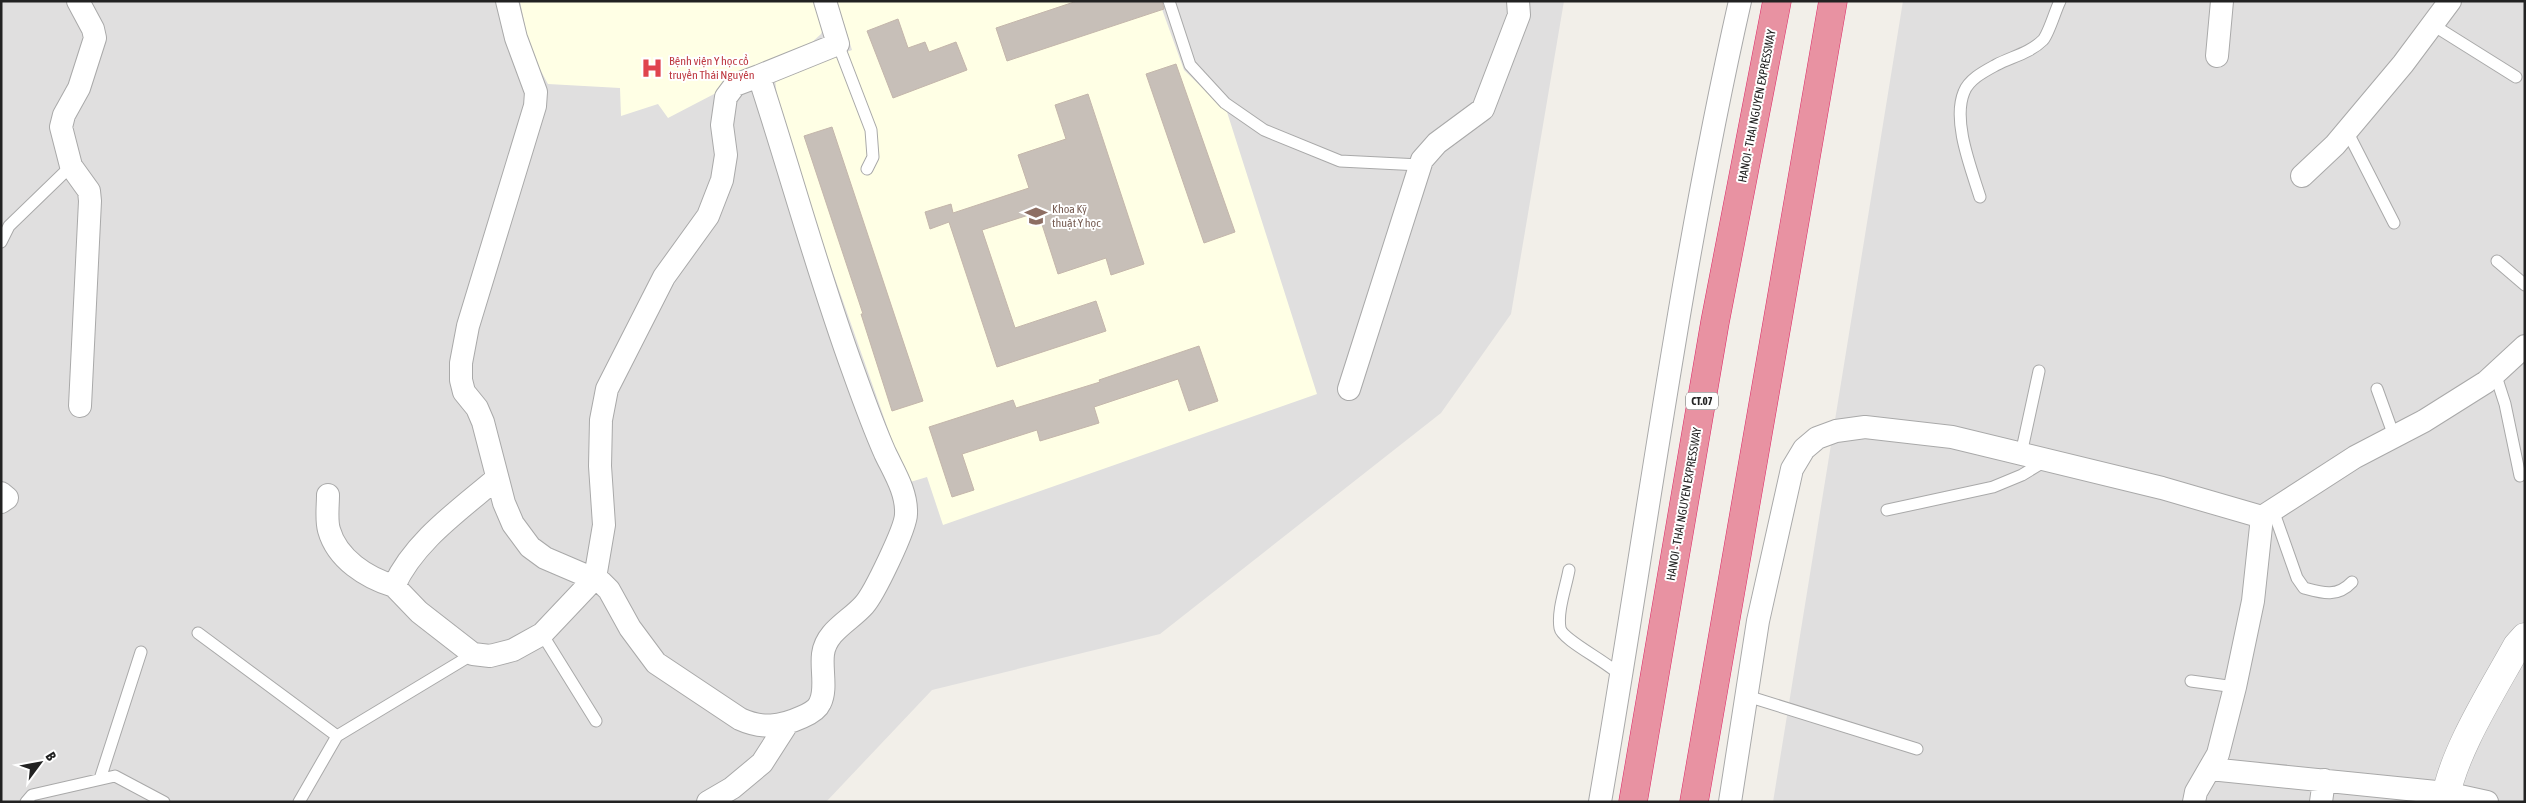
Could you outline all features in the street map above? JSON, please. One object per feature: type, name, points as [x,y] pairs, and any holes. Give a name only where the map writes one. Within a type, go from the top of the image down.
[{"type":"highway","name":"HANOI - THAI NGUYEN EXPRESSWAY","points":[[1633,802],[1715,322],[1777,1]]},
{"type":"highway","points":[[1694,802],[1833,1]]},
{"type":"street","points":[[78,1],[94,28],[95,38],[79,88],[64,115],[61,127],[71,166],[89,191],[90,201],[80,406]]},
{"type":"street","points":[[506,1],[516,38],[536,92],[535,106],[468,326],[461,363],[461,380],[464,392],[477,408],[483,422],[504,503],[513,524],[530,547],[544,558],[596,578],[609,590],[630,628],[656,663],[753,725],[765,727],[787,724],[811,713],[820,706],[823,694],[823,652],[828,640],[834,632],[864,605],[877,587],[904,526],[906,515],[902,490],[852,367],[759,76]]},
{"type":"street","points":[[328,496],[328,528],[333,541],[345,557],[360,570],[379,582],[394,586],[419,612],[473,654],[490,656],[513,650],[542,634],[596,578],[604,525],[600,466],[602,420],[607,389],[664,278],[708,216],[722,180],[726,155],[722,125],[726,97],[735,85],[838,44],[826,1]]},
{"type":"street","points":[[1349,390],[1420,165],[1437,143],[1482,109],[1519,15],[1518,1]]},
{"type":"street","points":[[1600,802],[1622,677],[1659,428],[1692,242],[1740,1]]},
{"type":"street","points":[[2217,56],[2222,1]]},
{"type":"street","points":[[2302,176],[2336,145],[2348,131],[2450,1]]},
{"type":"street","points":[[1730,802],[1758,621],[1792,469],[1804,450],[1818,438],[1836,431],[1865,427],[1952,437],[2268,513],[2355,457],[2424,421],[2486,382],[2525,346]]},
{"type":"street","points":[[394,586],[414,555],[442,526],[497,478]]},
{"type":"street","points":[[1,493],[7,498],[1,502]]},
{"type":"street","points":[[2194,802],[2196,792],[2218,754],[2235,687],[2253,601],[2268,513]]},
{"type":"street","points":[[2445,797],[2465,742],[2517,646],[2525,637]]},
{"type":"street","points":[[708,802],[732,788],[762,764],[787,724]]},
{"type":"street","points":[[2210,769],[2323,791],[2445,797],[2487,802]]},
{"type":"lane","points":[[1169,1],[1190,65],[1225,103],[1264,130],[1340,161],[1420,165]]},
{"type":"lane","points":[[1980,196],[1968,160],[1960,118],[1964,91],[1977,76],[1997,64],[2022,54],[2044,39],[2060,1]]},
{"type":"lane","points":[[2433,25],[2516,77]]},
{"type":"lane","points":[[838,44],[871,130],[873,157],[868,169]]},
{"type":"lane","points":[[2348,131],[2394,223]]},
{"type":"lane","points":[[1,242],[10,226],[71,166]]},
{"type":"lane","points":[[2497,261],[2525,285]]},
{"type":"lane","points":[[2021,454],[2038,371]]},
{"type":"lane","points":[[2495,373],[2505,404],[2520,476]]},
{"type":"lane","points":[[2377,389],[2394,436]]},
{"type":"lane","points":[[1887,510],[1993,487],[2022,475],[2047,460]]},
{"type":"lane","points":[[2268,513],[2297,578],[2304,588],[2327,594],[2344,590],[2352,582]]},
{"type":"lane","points":[[1569,570],[1560,628],[1564,637],[1610,664],[1622,677]]},
{"type":"lane","points":[[198,633],[337,736]]},
{"type":"lane","points":[[542,634],[596,722]]},
{"type":"lane","points":[[100,779],[141,652]]},
{"type":"lane","points":[[299,802],[337,736],[473,654]]},
{"type":"lane","points":[[2190,681],[2235,687]]},
{"type":"lane","points":[[1747,696],[1917,749]]},
{"type":"lane","points":[[26,802],[32,795],[115,776],[164,802]]},
{"type":"shaded area","points":[[1,1],[1564,1],[1511,314],[1441,413],[1160,634],[932,690],[826,802],[1,802]]},
{"type":"shaded area","name":"Bệnh viện Y học cổ truyền Thái Nguyên","points":[[520,1],[817,1],[825,24],[821,34],[810,44],[668,118],[658,104],[621,116],[620,88],[548,84],[530,51]]},
{"type":"shaded area","name":"Khoa Kỹ thuật Y học","points":[[837,1],[1159,1],[1184,70],[1227,112],[1317,394],[943,525],[927,477],[907,483],[780,122],[775,79],[852,50]]},
{"type":"shaded area","points":[[1903,1],[2525,1],[2525,802],[1773,802]]},
{"type":"building","points":[[1077,1],[1162,1],[1164,9],[1007,61],[996,28]]},
{"type":"building","points":[[898,19],[908,48],[925,42],[929,52],[956,42],[967,70],[893,98],[867,31]]},
{"type":"building","points":[[1176,64],[1235,232],[1204,243],[1146,74]]},
{"type":"building","points":[[1088,94],[1144,264],[1111,275],[1106,258],[1058,274],[1038,212],[982,230],[1015,328],[1096,301],[1106,331],[997,367],[949,222],[930,229],[925,212],[951,204],[953,213],[1029,188],[1018,155],[1066,139],[1055,105]]},
{"type":"building","points":[[832,127],[923,401],[892,411],[861,314],[863,314],[804,136]]},
{"type":"building","points":[[1199,346],[1218,401],[1189,411],[1178,379],[1094,407],[1099,423],[1040,441],[1037,430],[962,454],[974,490],[952,497],[929,427],[1013,400],[1016,408],[1100,382],[1099,380]]},
{"type":"place","name":"Bệnh viện Y học cổ truyền Thái Nguyên","points":[[652,68]]},
{"type":"place","name":"Khoa Kỹ thuật Y học","points":[[1036,216]]}]
